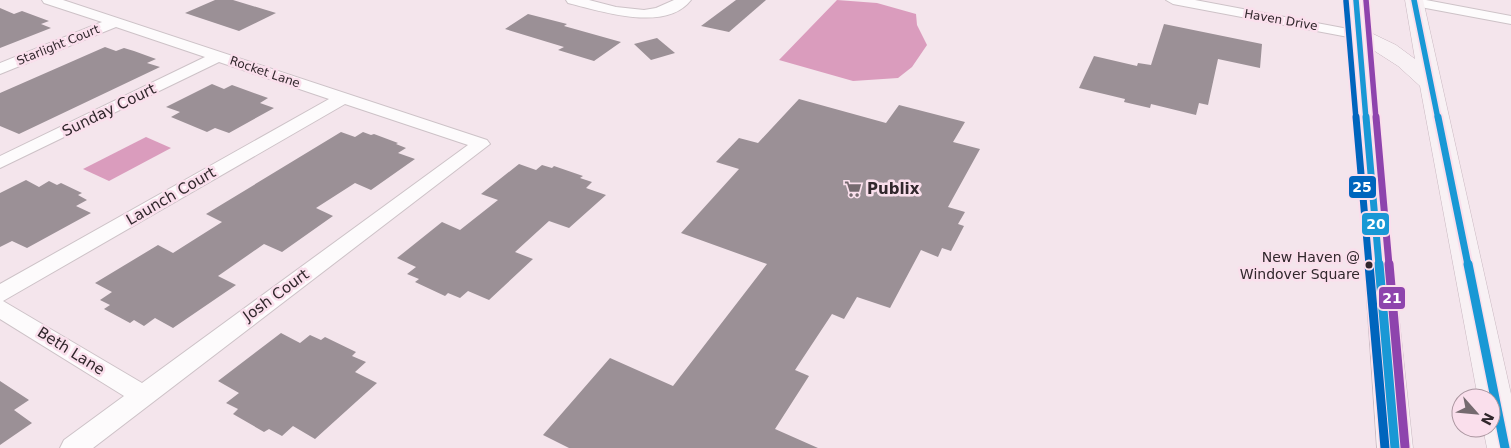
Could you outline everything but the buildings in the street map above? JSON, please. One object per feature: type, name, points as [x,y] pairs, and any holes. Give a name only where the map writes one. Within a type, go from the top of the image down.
[{"type":"main road","points":[[1356,0],[1395,448]]},
{"type":"main road","points":[[1412,1],[1431,84],[1505,448]]},
{"type":"main road","points":[[1359,35],[1383,44],[1400,56],[1431,84]]},
{"type":"street","name":"Rocket Lane","points":[[50,0],[481,144]]},
{"type":"street","points":[[573,0],[616,11],[652,15],[678,5],[684,0]]},
{"type":"street","name":"Haven Drive","points":[[1173,0],[1359,35]]},
{"type":"street","points":[[1437,0],[1511,15]]},
{"type":"street","points":[[1412,1],[1511,20]]},
{"type":"street","name":"Starlight Court","points":[[0,69],[116,22]]},
{"type":"street","name":"Sunday Court","points":[[0,163],[219,56]]},
{"type":"street","name":"Launch Court","points":[[0,294],[343,98]]},
{"type":"street","name":"Josh Court","points":[[73,448],[481,144]]},
{"type":"street","name":"Beth Lane","points":[[0,308],[142,395]]},
{"type":"shaded area","points":[[837,0],[877,3],[916,14],[917,25],[927,45],[912,67],[898,78],[853,81],[779,60]]},
{"type":"shaded area","points":[[146,137],[171,148],[109,181],[83,169]]},
{"type":"transit line","name":"20","points":[[1356,0],[1395,448]]},
{"type":"transit line","name":"21","points":[[1366,0],[1405,447]]},
{"type":"transit line","name":"20","points":[[1414,0],[1505,448]]},
{"type":"transit line","name":"25","points":[[1346,1],[1385,448]]},
{"type":"place","name":"Publix","points":[[853,189]]},
{"type":"place","name":"New Haven @ Windover Square","points":[[1369,265]]}]
